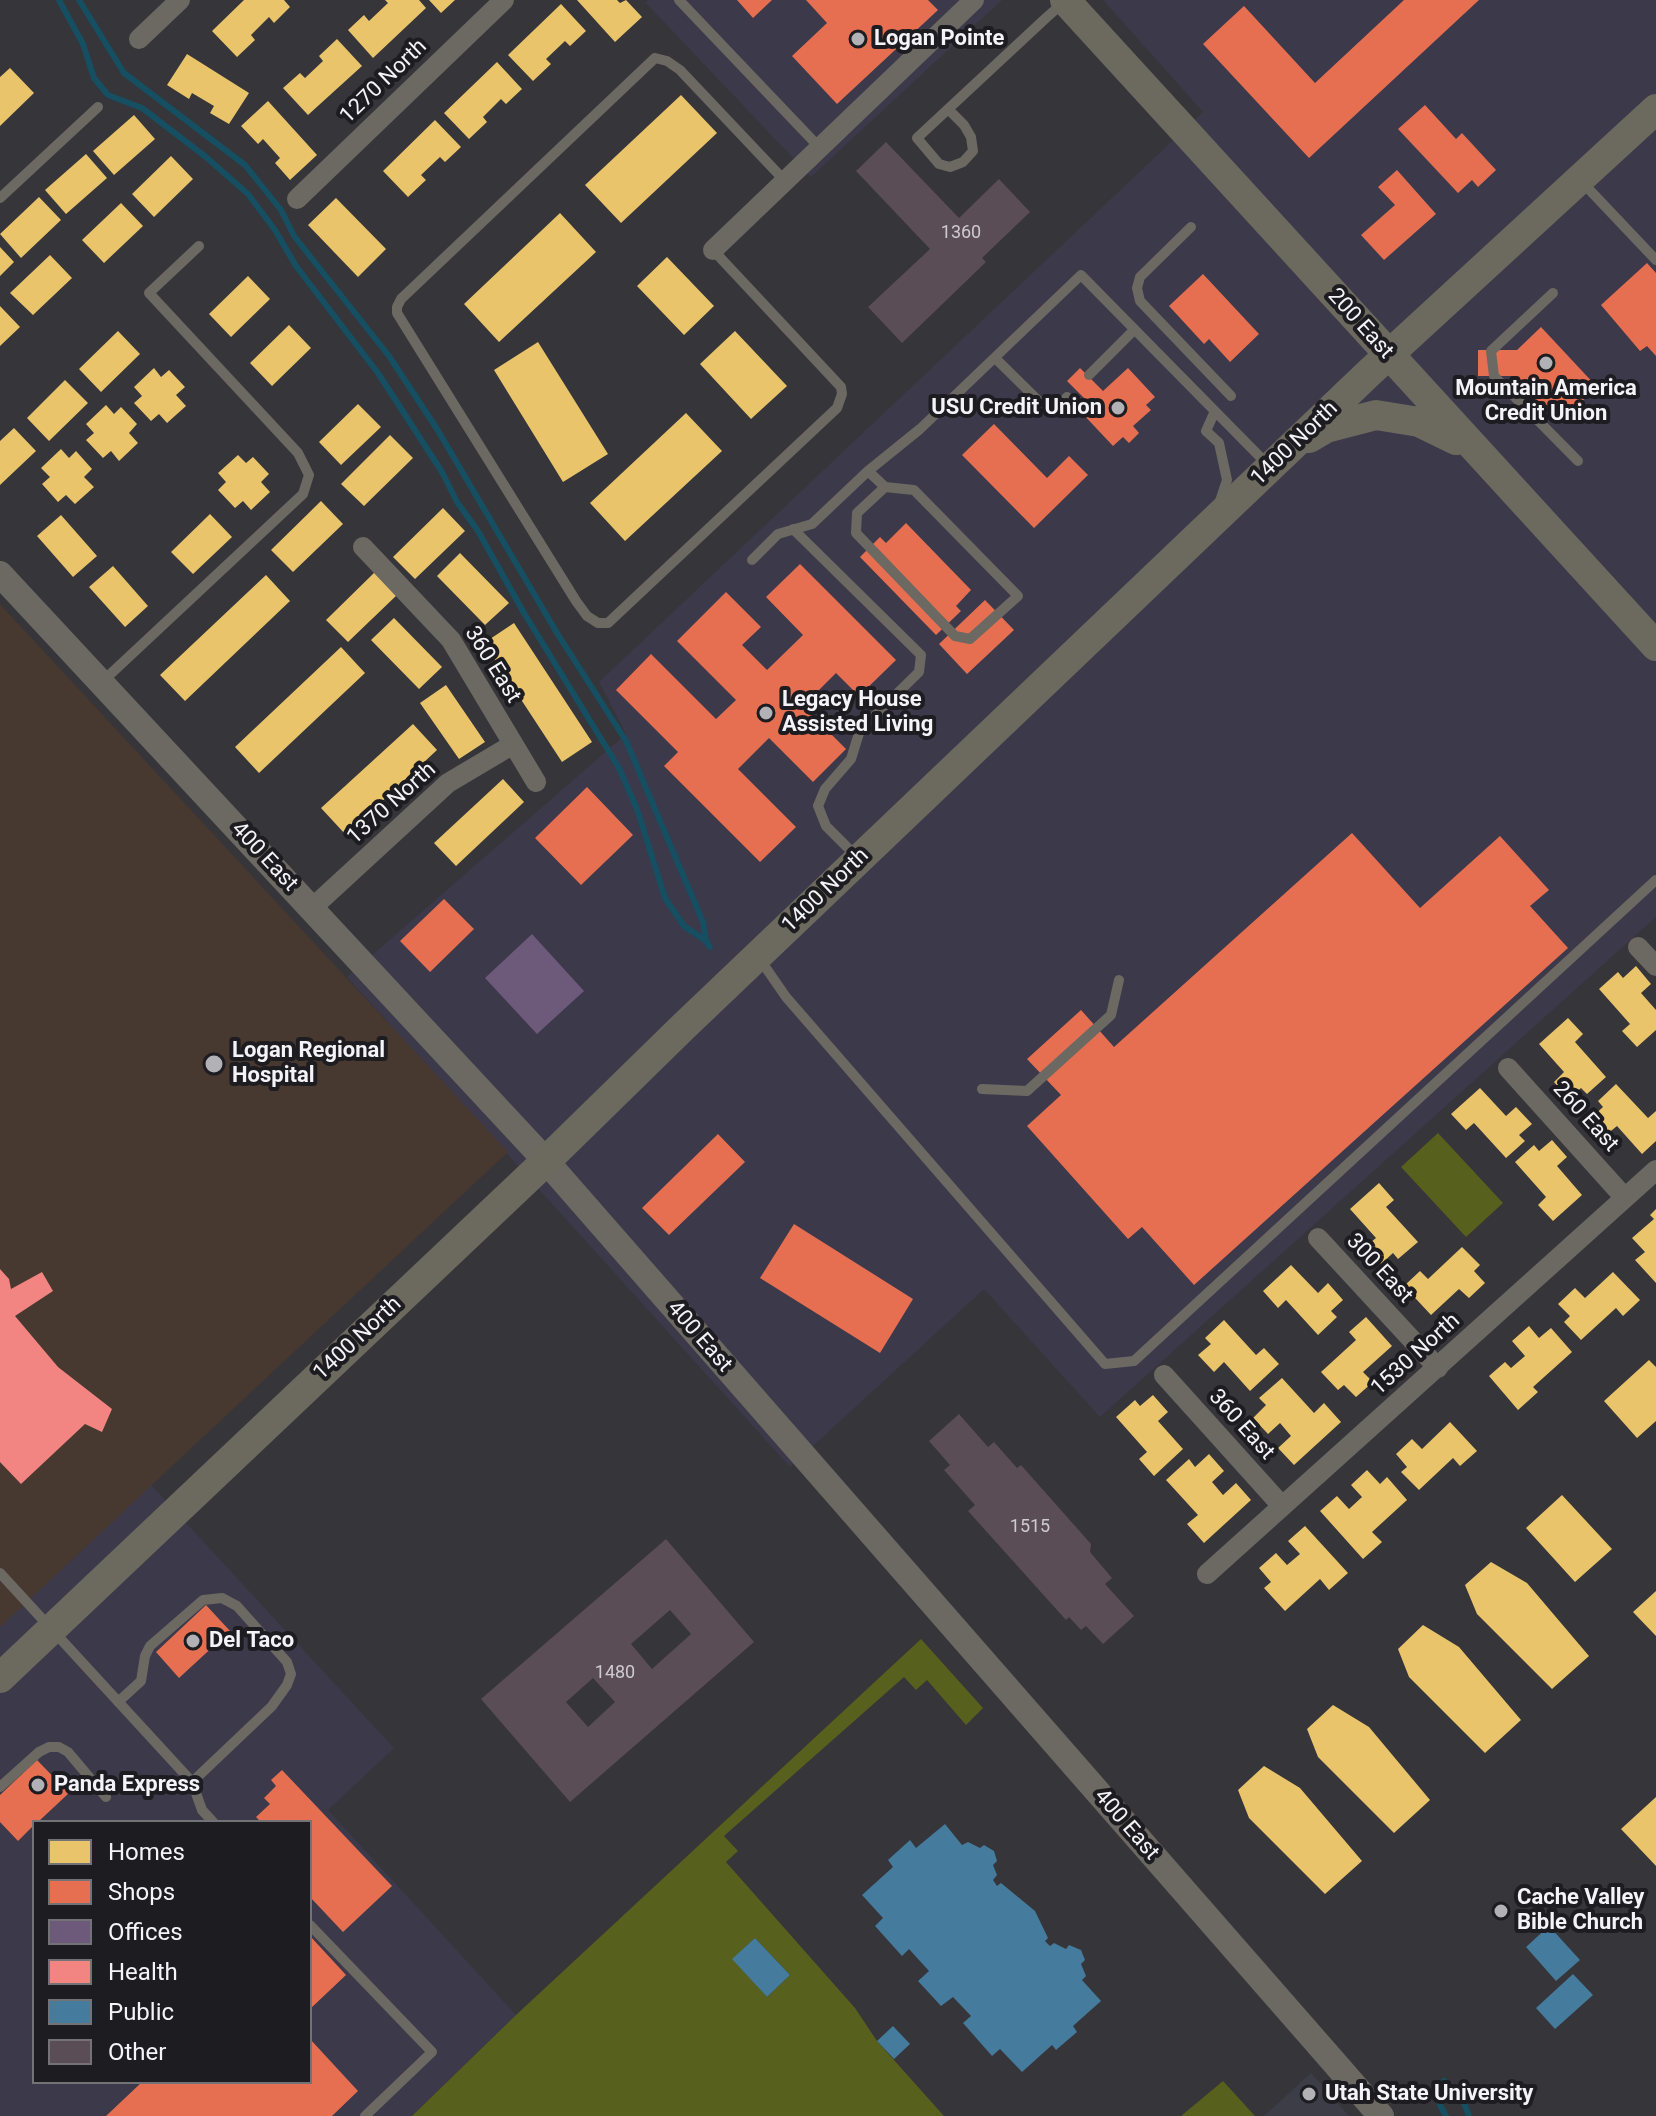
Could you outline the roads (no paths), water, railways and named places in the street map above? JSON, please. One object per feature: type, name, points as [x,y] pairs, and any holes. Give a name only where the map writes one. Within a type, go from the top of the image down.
[{"type":"main road","name":"200 East","points":[[1065,1],[1656,646]]},
{"type":"main road","name":"1400 North","points":[[0,1678],[546,1161],[1278,459],[1656,109]]},
{"type":"main road","points":[[1278,459],[1326,428],[1376,415],[1419,422],[1474,449]]},
{"type":"street","points":[[139,39],[180,0]]},
{"type":"street","name":"1270 North","points":[[297,199],[504,0]]},
{"type":"street","points":[[713,250],[974,0]]},
{"type":"street","name":"360 East","points":[[363,547],[451,640],[536,782]]},
{"type":"street","name":"400 East","points":[[0,574],[546,1161],[1381,2116]]},
{"type":"street","name":"1370 North","points":[[311,909],[448,783],[512,745]]},
{"type":"street","points":[[1638,947],[1656,966]]},
{"type":"street","name":"260 East","points":[[1508,1068],[1625,1198]]},
{"type":"street","name":"1530 North","points":[[1207,1574],[1656,1170]]},
{"type":"street","name":"300 East","points":[[1318,1238],[1438,1368]]},
{"type":"street","name":"360 East","points":[[1164,1375],[1282,1506]]},
{"type":"lane","points":[[679,0],[820,148]]},
{"type":"lane","points":[[948,109],[964,125],[971,137],[973,151],[963,162],[950,167],[939,164],[917,138],[948,109],[1065,1]]},
{"type":"lane","points":[[713,250],[841,387],[842,394],[837,408],[608,623],[598,623],[587,616],[576,601],[397,313],[397,307],[401,299],[655,58],[667,61],[680,70],[785,181]]},
{"type":"lane","points":[[0,198],[98,107]]},
{"type":"lane","points":[[1579,180],[1656,260]]},
{"type":"lane","points":[[1191,227],[1140,277],[1137,288],[1140,301],[1231,396]]},
{"type":"lane","points":[[102,682],[303,494],[309,475],[298,453],[149,293],[199,246]]},
{"type":"lane","points":[[752,560],[778,534],[812,524],[868,471],[920,429],[1081,275],[1215,411],[1278,459]]},
{"type":"lane","points":[[1553,293],[1491,351],[1494,376],[1578,461]]},
{"type":"lane","points":[[1089,375],[1134,330]]},
{"type":"lane","points":[[995,358],[1051,413],[1067,397]]},
{"type":"lane","points":[[1213,522],[1227,480],[1219,443],[1206,431],[1215,411]]},
{"type":"lane","points":[[868,471],[885,487],[914,490],[1018,596],[970,639],[955,636],[945,627],[856,533],[857,513],[885,487]]},
{"type":"lane","points":[[793,529],[921,655],[919,672],[860,730],[851,759],[825,789],[818,806],[826,826],[859,859]]},
{"type":"lane","points":[[758,956],[786,997],[1105,1364],[1134,1361],[1656,880]]},
{"type":"lane","points":[[982,1089],[1027,1091],[1111,1015],[1119,980]]},
{"type":"lane","points":[[0,1573],[192,1782],[202,1810],[211,1820]]},
{"type":"lane","points":[[118,1702],[141,1681],[150,1646],[203,1600],[222,1598],[237,1606],[287,1662],[291,1674],[272,1706],[192,1782]]},
{"type":"lane","points":[[0,1787],[39,1752],[49,1747],[59,1747],[68,1752],[106,1797]]},
{"type":"lane","points":[[312,1927],[432,2052],[365,2116]]},
{"type":"waterway","points":[[59,0],[83,44],[94,78],[108,95],[142,108],[248,194],[275,230],[296,266],[378,373],[478,531],[619,768],[637,809],[665,898],[684,926],[706,941]]},
{"type":"waterway","points":[[79,0],[124,73],[245,165],[281,210],[294,236],[389,356],[437,429],[557,633],[626,741],[703,922],[710,947]]},
{"type":"waterway","points":[[1444,2081],[1461,2095],[1469,2116]]},
{"type":"waterway","points":[[1444,2081],[1440,2105],[1446,2116]]},
{"type":"place","name":"Logan Pointe","points":[[858,39]]},
{"type":"place","name":"Mountain America Credit Union","points":[[1546,363]]},
{"type":"place","name":"USU Credit Union","points":[[1118,408]]},
{"type":"place","name":"Legacy House Assisted Living","points":[[766,713]]},
{"type":"place","name":"Logan Regional Hospital","points":[[214,1064]]},
{"type":"place","name":"Del Taco","points":[[193,1641]]},
{"type":"place","name":"Panda Express","points":[[38,1785]]},
{"type":"place","name":"Cache Valley Bible Church","points":[[1501,1911]]},
{"type":"place","name":"Utah State University","points":[[1309,2094]]}]
